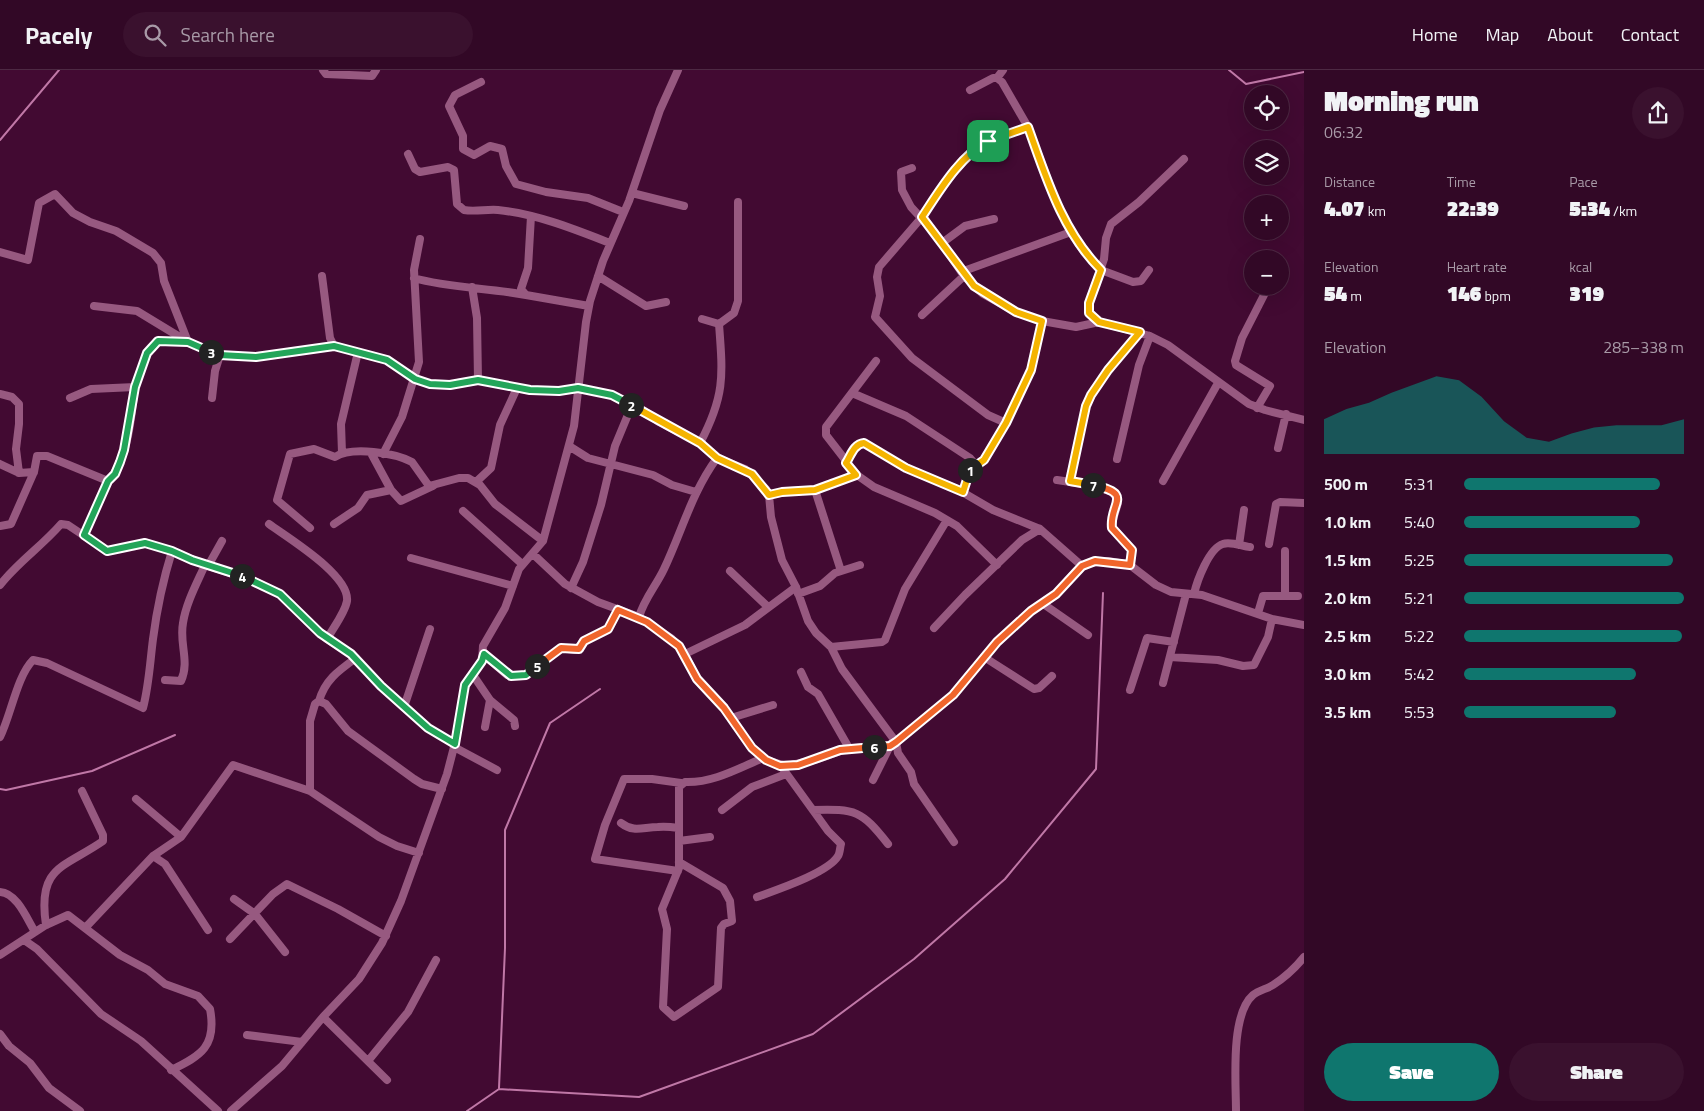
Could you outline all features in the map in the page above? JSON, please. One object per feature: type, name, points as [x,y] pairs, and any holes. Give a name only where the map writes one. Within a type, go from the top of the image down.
[{"type":"street","points":[[323,70],[326,74],[350,77],[372,76],[376,70]]},
{"type":"street","points":[[231,1111],[271,1077],[359,979],[386,936],[442,789],[455,746],[465,685],[473,675],[484,654],[483,646],[505,608],[522,564],[543,541],[560,470],[569,446],[576,412],[589,306],[610,243],[632,193],[660,110],[678,70]]},
{"type":"street","points":[[970,90],[997,78],[1003,70]]},
{"type":"street","points":[[997,78],[1002,82],[1028,127],[1057,204],[1071,232],[1084,252],[1101,270],[1138,282],[1149,270]]},
{"type":"street","points":[[481,82],[456,95],[449,106],[463,136],[463,149],[474,155],[490,146],[502,149],[506,166],[516,184],[546,192],[588,198],[624,212]]},
{"type":"street","points":[[1006,423],[982,412],[912,358],[875,319],[880,296],[877,277],[879,267],[922,217],[943,185],[971,153],[988,141],[1028,127]]},
{"type":"street","points":[[408,154],[415,169],[420,172],[448,167],[454,170],[456,178],[455,197],[460,208],[470,211],[499,210],[531,216],[575,229],[610,243]]},
{"type":"street","points":[[1099,322],[1089,313],[1088,309],[1101,270],[1110,224],[1140,202],[1184,158]]},
{"type":"street","points":[[912,168],[900,172],[902,190],[911,207],[922,217],[963,274],[974,286],[996,302],[1042,321],[1076,327],[1099,322],[1140,332],[1168,345],[1218,383],[1257,408],[1304,420]]},
{"type":"street","points":[[632,193],[684,206]]},
{"type":"street","points":[[0,252],[28,260],[39,203],[55,194],[74,213],[90,222],[116,231],[154,253],[161,263],[164,281],[171,294],[181,327],[188,342]]},
{"type":"street","points":[[719,324],[734,313],[738,301],[738,202]]},
{"type":"street","points":[[526,295],[521,289],[528,268],[531,216]]},
{"type":"street","points":[[942,243],[965,226],[994,219]]},
{"type":"street","points":[[922,315],[963,274],[1071,232]]},
{"type":"street","points":[[383,454],[402,417],[419,362],[414,278],[420,239]]},
{"type":"street","points":[[322,276],[330,338],[334,346]]},
{"type":"street","points":[[598,276],[646,306],[666,302]]},
{"type":"street","points":[[414,278],[432,283],[472,287],[589,306]]},
{"type":"street","points":[[472,287],[477,318],[478,380]]},
{"type":"street","points":[[1257,408],[1270,386],[1236,365],[1235,361],[1254,311],[1264,295]]},
{"type":"street","points":[[94,306],[137,310],[188,342],[220,355],[256,357],[334,346],[387,360],[415,379],[430,384],[450,385],[478,380],[517,388],[559,391],[578,388],[612,395],[700,443],[717,458],[752,474],[769,495],[771,517],[782,560],[812,628],[831,647],[842,669],[911,772],[914,784],[954,842]]},
{"type":"street","points":[[702,319],[719,324]]},
{"type":"street","points":[[963,492],[970,469],[975,464],[984,460],[1006,423],[1031,370],[1042,321]]},
{"type":"street","points":[[700,443],[720,398],[722,354],[719,324]]},
{"type":"street","points":[[1070,481],[1086,406],[1091,395],[1108,370],[1140,332]]},
{"type":"street","points":[[1117,459],[1139,366],[1150,336]]},
{"type":"street","points":[[84,535],[108,481],[115,474],[124,450],[135,387],[147,353],[158,341],[188,342]]},
{"type":"street","points":[[342,453],[341,424],[358,352]]},
{"type":"street","points":[[212,398],[215,371],[220,355]]},
{"type":"street","points":[[876,361],[824,430],[856,475],[874,487],[957,526],[997,565]]},
{"type":"street","points":[[1163,481],[1218,383]]},
{"type":"street","points":[[70,398],[91,389],[135,387]]},
{"type":"street","points":[[476,482],[491,468],[500,425],[517,388]]},
{"type":"street","points":[[852,393],[906,416],[924,426],[970,458],[975,464]]},
{"type":"street","points":[[0,394],[12,397],[19,404],[16,449],[19,473]]},
{"type":"street","points":[[571,588],[583,562],[601,505],[610,463],[632,405]]},
{"type":"street","points":[[1278,448],[1286,414]]},
{"type":"street","points":[[846,463],[856,445],[864,443],[906,468],[963,492],[993,510],[1026,521],[1040,529],[1082,566]]},
{"type":"street","points":[[569,446],[584,456],[653,476],[672,485],[696,492]]},
{"type":"street","points":[[310,528],[278,500],[290,454],[314,449],[335,457],[342,453],[362,451],[383,454],[412,462],[426,483],[433,486]]},
{"type":"street","points":[[371,453],[392,490],[401,501],[433,486],[464,477],[476,482],[495,504],[543,541]]},
{"type":"street","points":[[0,526],[11,524],[34,472],[37,456],[47,456],[108,481]]},
{"type":"street","points":[[639,617],[644,601],[663,572],[696,492],[717,458]]},
{"type":"street","points":[[0,464],[19,473],[34,472]]},
{"type":"street","points":[[769,495],[782,492],[815,490],[856,475]]},
{"type":"street","points":[[1057,480],[1070,481],[1114,492],[1118,503],[1112,528],[1132,550],[1130,565]]},
{"type":"street","points":[[334,524],[358,508],[367,496],[392,490]]},
{"type":"street","points":[[815,490],[840,571]]},
{"type":"street","points":[[1269,544],[1276,504],[1280,502],[1304,503]]},
{"type":"street","points":[[1239,545],[1244,510]]},
{"type":"street","points":[[463,511],[522,564]]},
{"type":"street","points":[[831,647],[882,642],[885,640],[905,589],[947,520]]},
{"type":"street","points":[[0,585],[61,524],[68,525],[107,551],[145,543],[252,580],[280,594],[327,639],[356,658],[375,680],[436,735],[497,770]]},
{"type":"street","points":[[269,524],[312,553],[337,579],[346,594],[347,603],[327,639]]},
{"type":"street","points":[[934,628],[1022,540],[1040,529]]},
{"type":"street","points":[[165,680],[181,681],[186,670],[182,645],[183,623],[206,565],[222,540]]},
{"type":"street","points":[[1163,683],[1190,594],[1218,546],[1228,543],[1250,547]]},
{"type":"street","points":[[0,737],[9,718],[27,666],[33,660],[46,664],[143,708],[148,692],[159,597],[172,551]]},
{"type":"street","points":[[1284,596],[1285,551]]},
{"type":"street","points":[[532,554],[571,588],[598,602],[639,617],[671,638],[685,654],[697,679],[731,718],[742,736],[763,758],[780,766],[840,844],[839,856],[828,866],[793,884],[756,897]]},
{"type":"street","points":[[411,558],[513,586]]},
{"type":"street","points":[[873,780],[893,744],[953,695],[1005,634],[1056,594],[1082,566],[1095,561],[1130,565],[1164,590],[1190,594],[1258,613],[1272,619],[1304,625]]},
{"type":"street","points":[[685,654],[745,625],[768,606],[797,591],[820,586],[840,571],[860,565]]},
{"type":"street","points":[[730,571],[768,606]]},
{"type":"street","points":[[1258,613],[1263,596],[1298,596]]},
{"type":"street","points":[[1042,604],[1088,635]]},
{"type":"street","points":[[484,654],[507,675],[524,676],[561,648],[579,649],[584,641],[606,630],[618,610]]},
{"type":"street","points":[[1170,657],[1218,660],[1243,666],[1254,665],[1268,636],[1272,619]]},
{"type":"street","points":[[404,707],[430,629]]},
{"type":"street","points":[[1130,690],[1147,638],[1174,642]]},
{"type":"street","points":[[984,657],[1034,689],[1039,688],[1052,676]]},
{"type":"street","points":[[310,791],[310,721],[315,704],[319,701],[322,688],[333,674],[356,658]]},
{"type":"street","points":[[801,672],[808,687],[818,694],[849,748]]},
{"type":"street","points":[[473,675],[490,700],[514,720],[515,726]]},
{"type":"street","points":[[485,727],[490,700]]},
{"type":"street","points":[[319,701],[326,704],[348,731],[414,779],[422,784],[442,789]]},
{"type":"street","points":[[731,718],[773,705]]},
{"type":"street","points":[[0,715],[9,718]]},
{"type":"street","points":[[780,766],[798,765],[849,748],[893,744]]},
{"type":"street","points":[[678,872],[595,859],[605,825],[624,779],[652,779],[681,783],[707,781],[763,758]]},
{"type":"street","points":[[86,927],[153,856],[181,837],[233,765],[310,791],[380,836],[398,846],[419,852]]},
{"type":"street","points":[[722,810],[752,787],[786,774]]},
{"type":"street","points":[[679,862],[723,888],[730,901],[732,921],[724,924],[721,928],[721,961],[718,987],[674,1017],[662,1007],[667,929],[662,908],[678,872],[681,783]]},
{"type":"street","points":[[46,925],[43,904],[46,890],[56,871],[64,863],[103,841],[103,835],[82,791]]},
{"type":"street","points":[[136,799],[181,837]]},
{"type":"street","points":[[813,810],[838,809],[862,814],[873,824],[888,844]]},
{"type":"street","points":[[621,823],[630,828],[641,830],[656,827],[679,828]]},
{"type":"street","points":[[679,841],[710,837]]},
{"type":"street","points":[[153,856],[164,864],[208,930]]},
{"type":"street","points":[[230,939],[273,894],[287,884],[338,909],[386,936]]},
{"type":"street","points":[[0,892],[13,897],[35,932]]},
{"type":"street","points":[[234,899],[255,914],[285,952]]},
{"type":"street","points":[[0,955],[46,925],[68,915],[120,955],[148,970],[165,984],[198,996],[210,1009],[211,1036],[199,1055],[171,1070]]},
{"type":"street","points":[[24,940],[37,949],[101,1014],[141,1041],[218,1111]]},
{"type":"street","points":[[1236,1111],[1236,1046],[1239,1026],[1248,1000],[1259,991],[1274,984],[1304,957]]},
{"type":"street","points":[[368,1060],[408,1012],[436,960]]},
{"type":"street","points":[[323,1017],[387,1080]]},
{"type":"street","points":[[0,1034],[12,1049],[30,1064],[49,1088],[80,1111]]},
{"type":"street","points":[[247,1035],[302,1042]]},
{"type":"waterway","points":[[0,140],[59,70]]},
{"type":"waterway","points":[[1229,70],[1246,84],[1304,72]]},
{"type":"waterway","points":[[467,1111],[499,1089],[639,1097],[813,1034],[914,959],[1005,879],[1096,769],[1103,593]]},
{"type":"waterway","points":[[499,1088],[505,948],[505,830],[550,723],[600,689]]},
{"type":"waterway","points":[[0,789],[6,790],[92,771],[175,735]]},
{"type":"route","points":[[1028,127],[1065,221],[1084,252],[1101,270],[1089,303],[1089,313],[1099,322],[1140,332],[1108,370],[1091,395],[1086,406],[1070,481],[1114,492],[1118,503],[1112,528],[1134,554],[1130,565],[1095,561],[1082,566],[1056,594],[1031,611],[997,642],[953,695],[890,746],[849,748],[798,765],[780,766],[773,764],[763,758],[742,736],[724,708],[697,679],[685,654],[671,638],[633,614],[618,610],[608,629],[584,641],[579,649],[561,648],[548,660],[524,676],[507,675],[484,654],[482,661],[465,685],[455,744],[436,735],[381,686],[351,654],[327,639],[280,594],[252,580],[208,566],[172,551],[145,543],[107,551],[84,535],[97,503],[108,481],[115,474],[120,462],[133,405],[135,387],[147,353],[158,341],[188,342],[220,355],[256,357],[334,346],[387,360],[415,379],[430,384],[450,385],[478,380],[530,390],[566,391],[578,388],[612,395],[643,410],[659,422],[700,443],[717,458],[752,474],[769,495],[789,491],[815,490],[856,475],[846,463],[856,445],[860,443],[864,443],[906,468],[963,492],[970,469],[975,464],[984,460],[1006,423],[1026,382],[1036,353],[1042,321],[1016,312],[983,294],[964,276],[922,217],[943,185],[971,153],[988,141],[1028,127]]}]
